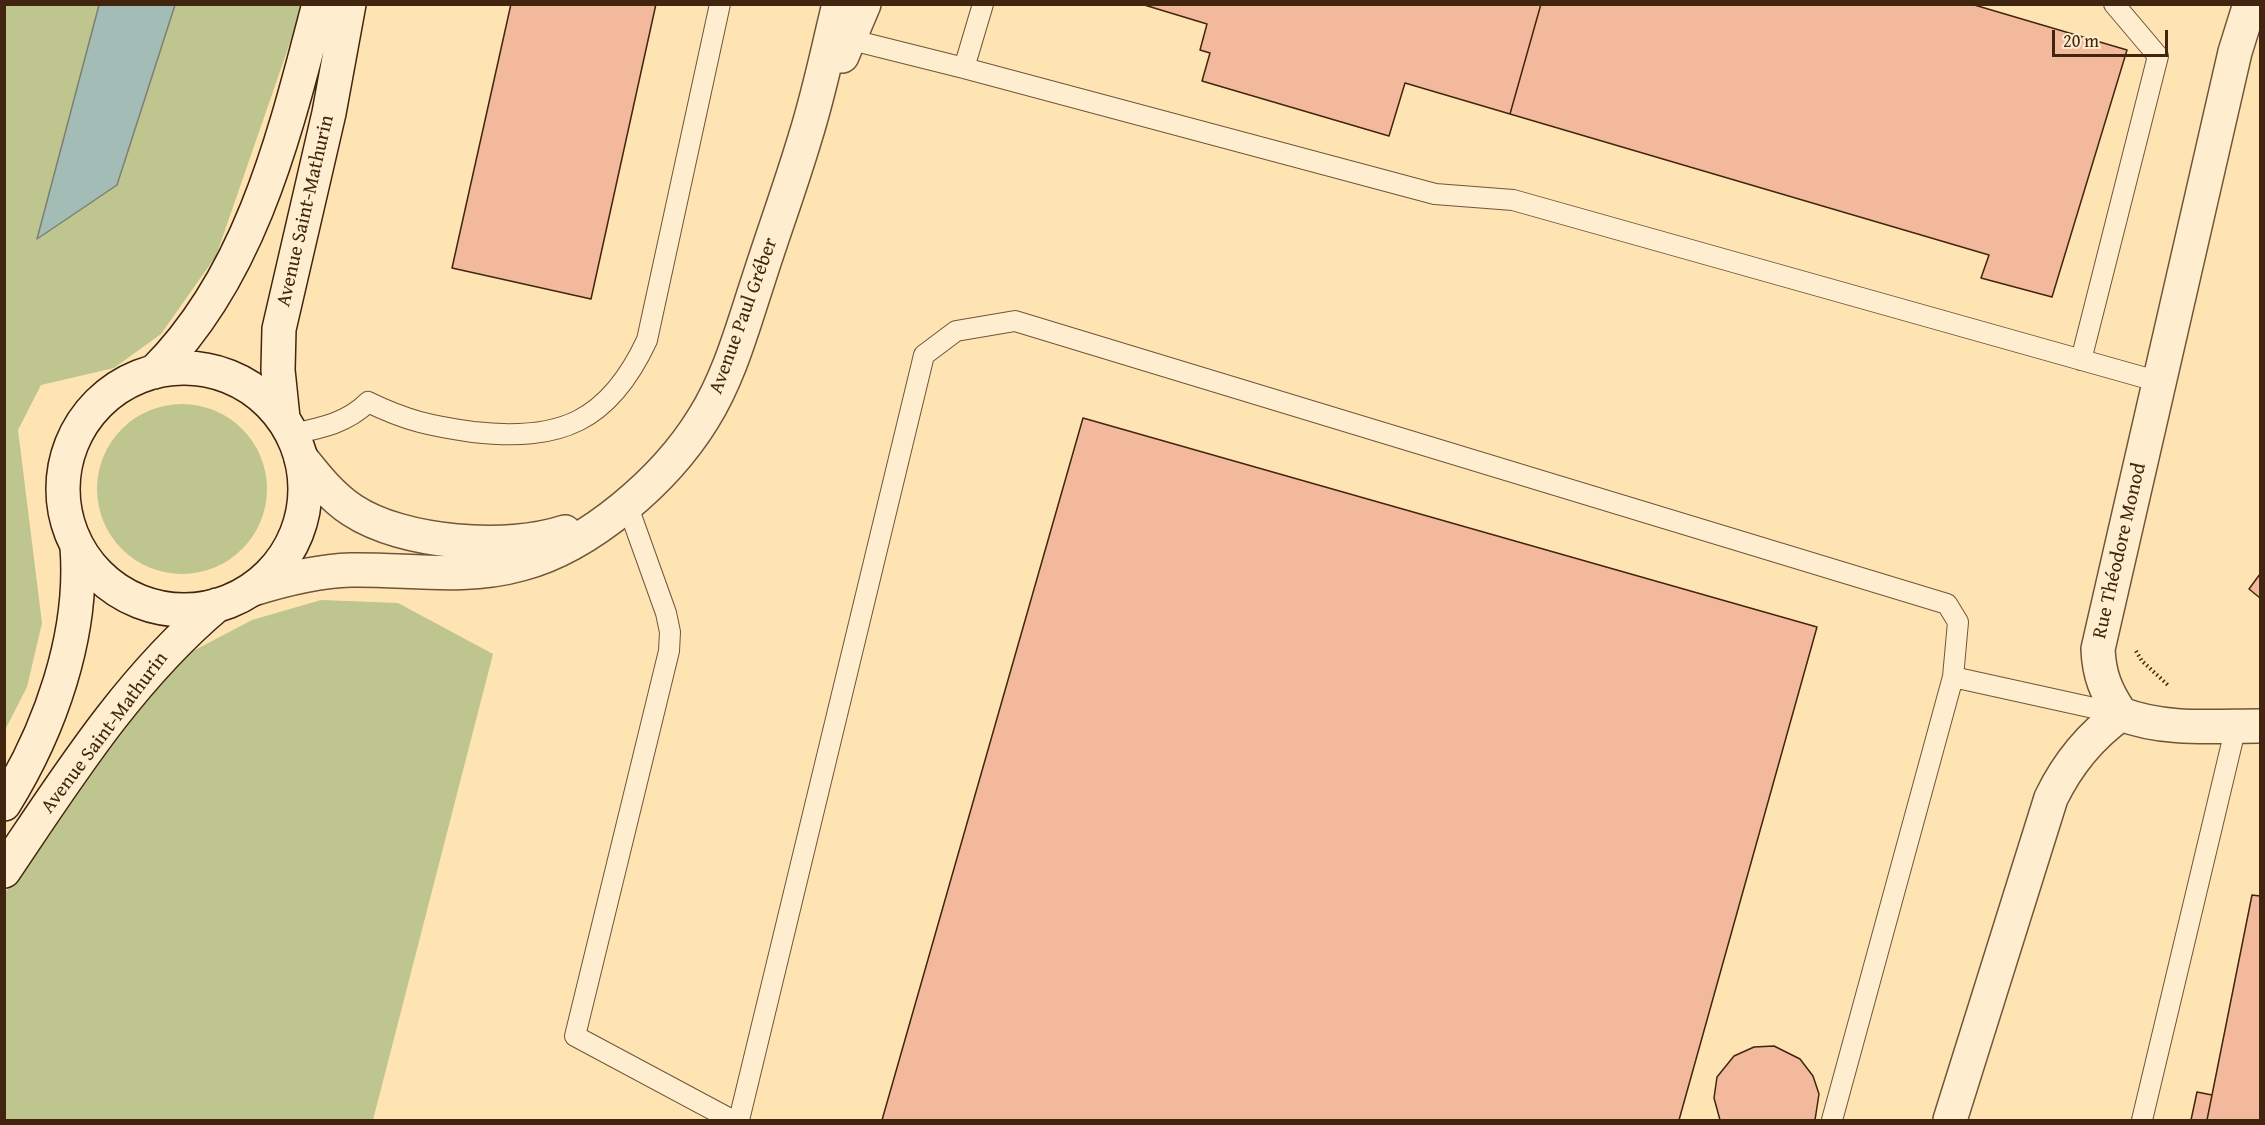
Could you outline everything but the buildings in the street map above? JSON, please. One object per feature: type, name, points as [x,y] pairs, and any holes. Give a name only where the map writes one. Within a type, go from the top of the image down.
[{"type":"street","name":"Avenue Saint-Mathurin","points":[[154,372],[195,324],[219,286],[247,232],[279,148],[319,4]]},
{"type":"street","name":"Avenue Saint-Mathurin","points":[[253,589],[281,561],[300,526],[305,487],[278,370],[279,329],[329,113],[349,4]]},
{"type":"street","name":"Avenue Paul Gréber","points":[[839,4],[841,38]]},
{"type":"street","name":"Avenue Paul Gréber","points":[[253,589],[290,578],[325,572],[350,570],[441,574],[499,570],[532,561],[561,549],[627,504],[659,476],[690,440],[718,392],[730,363],[841,38],[864,4]]},
{"type":"street","name":"Rue Théodore Monod","points":[[2235,52],[2236,4]]},
{"type":"street","name":"Rue Théodore Monod","points":[[2121,714],[2105,691],[2099,671],[2098,648],[2235,52],[2250,4]]},
{"type":"street","name":"Avenue Paul Gréber","points":[[154,372],[185,368],[226,375],[262,396],[330,491],[351,510],[386,526],[434,536],[497,542],[540,538],[586,525],[627,504]]},
{"type":"street","points":[[154,372],[122,385],[103,398],[87,416],[75,435],[67,457],[62,492],[65,515],[77,547],[98,575],[116,590],[137,601],[159,608],[182,610],[217,605],[253,589]]},
{"type":"street","name":"Avenue Saint-Mathurin","points":[[4,804],[36,746],[61,674],[78,597],[77,547]]},
{"type":"street","name":"Avenue Saint-Mathurin","points":[[4,871],[73,769],[120,706],[178,638],[217,605]]},
{"type":"street","points":[[1950,1120],[2051,798],[2064,772],[2101,728],[2121,714],[2138,721],[2161,724],[2248,726]]},
{"type":"lane","points":[[292,437],[340,422],[368,402],[401,418],[426,425],[492,434],[544,434],[563,429],[603,402],[624,380],[647,340],[720,4]]},
{"type":"lane","points":[[964,68],[983,4]]},
{"type":"lane","points":[[2081,360],[2158,56],[2114,4]]},
{"type":"lane","points":[[841,38],[964,68],[1435,194],[1513,200],[2160,382]]},
{"type":"lane","points":[[739,1120],[924,355],[956,331],[1015,321],[1947,604],[1958,622],[1953,677],[1832,1120]]},
{"type":"lane","points":[[627,504],[666,613],[670,632],[669,651],[575,1036],[732,1120]]},
{"type":"lane","points":[[1953,677],[2121,714]]},
{"type":"lane","points":[[2142,1120],[2248,726]]},
{"type":"green space","points":[[4,5],[303,5],[216,256],[161,334],[114,368],[41,385],[18,430],[42,623],[27,687],[5,730]]},
{"type":"green space","points":[[182,404],[214,411],[229,418],[242,429],[253,442],[260,457],[267,489],[260,521],[253,536],[242,549],[229,560],[214,567],[182,574],[150,567],[135,560],[122,549],[111,536],[104,521],[97,489],[104,457],[111,442],[122,429],[135,418],[150,411]]},
{"type":"green space","points":[[321,600],[398,603],[493,654],[373,1120],[5,1120],[5,893],[172,662],[252,620]]},
{"type":"water","points":[[99,5],[175,5],[117,185],[37,239]]}]
